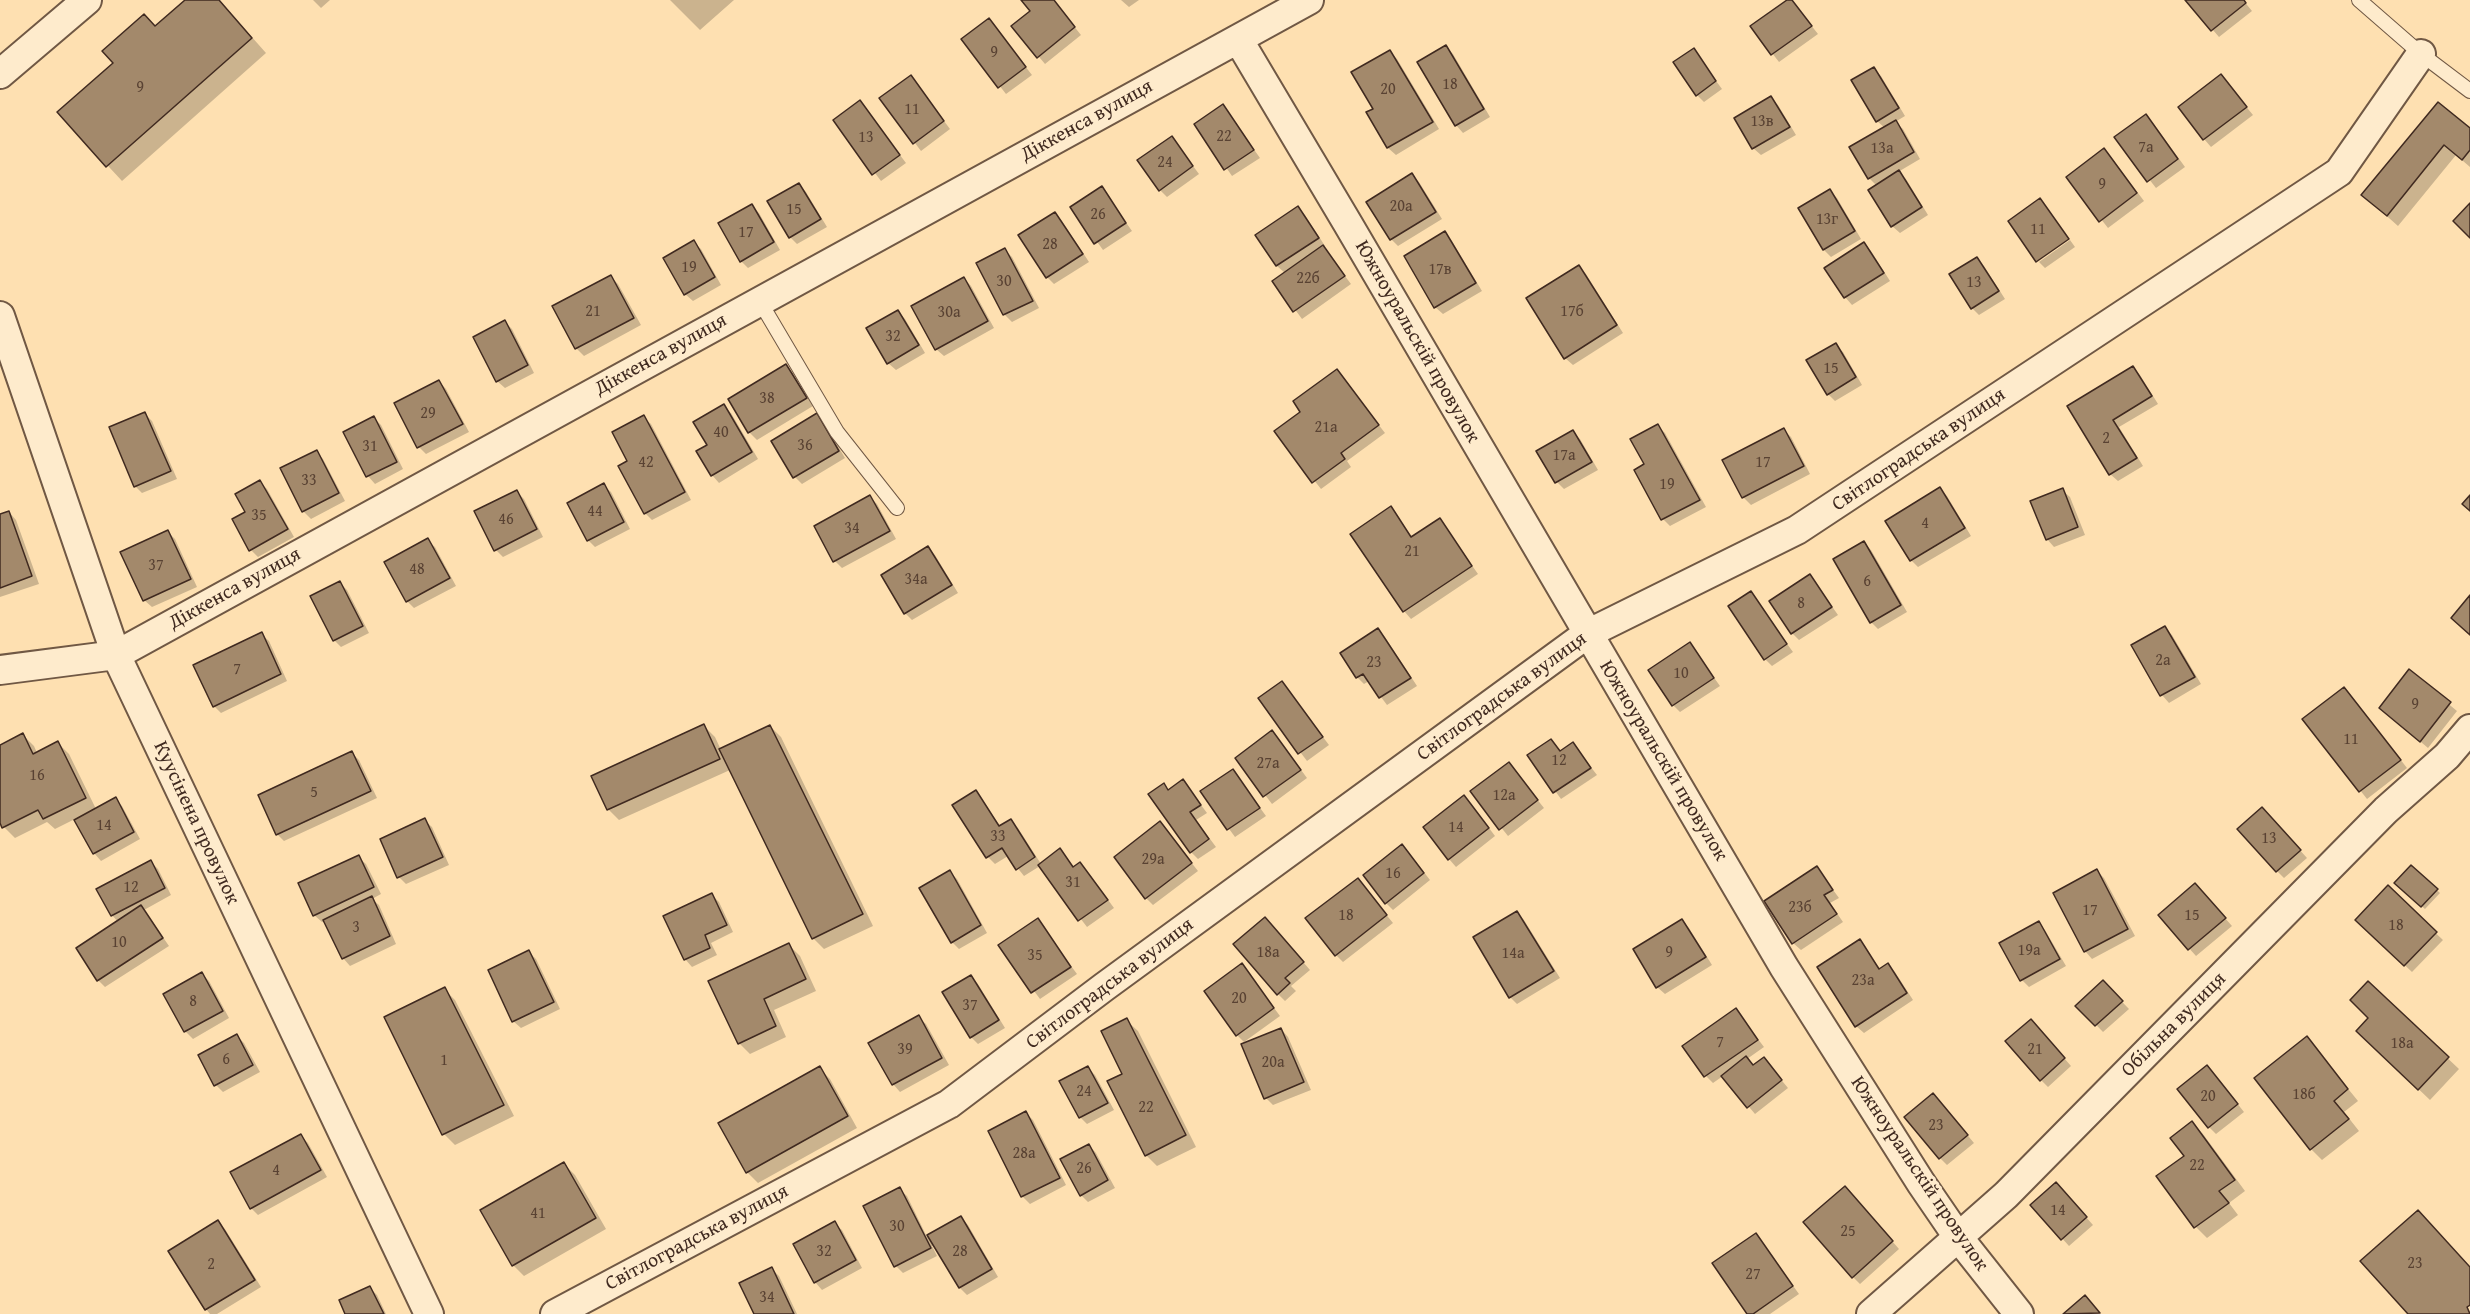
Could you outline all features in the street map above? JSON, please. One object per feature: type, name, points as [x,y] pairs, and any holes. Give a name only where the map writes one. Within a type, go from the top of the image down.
[{"type":"street","points":[[0,74],[87,0]]},
{"type":"street","name":"Діккенса вулиця","points":[[0,670],[116,655],[1309,0]]},
{"type":"street","name":"Южноуральскій провулок","points":[[1238,39],[1784,967],[1921,1183],[1958,1237],[2019,1314]]},
{"type":"street","name":"Світлоградська вулиця","points":[[555,1314],[949,1104],[1104,987],[1587,634],[1797,530],[2339,172],[2421,54]]},
{"type":"street","name":"Куусінена провулок","points":[[0,316],[116,655],[429,1314]]},
{"type":"street","name":"Обільна вулиця","points":[[1871,1314],[2006,1195],[2378,818],[2447,756],[2470,729]]},
{"type":"lane","points":[[2359,0],[2421,54],[2470,91]]},
{"type":"lane","points":[[759,300],[837,432],[897,508]]},
{"type":"building","points":[[185,0],[219,0],[252,38],[106,167],[57,112],[113,63],[102,51],[144,14],[155,26]]},
{"type":"building","points":[[1021,0],[1054,0],[1075,27],[1037,58],[1011,26],[1030,11]]},
{"type":"building","points":[[1787,0],[1792,0],[1812,26],[1771,55],[1750,26]]},
{"type":"building","points":[[2185,0],[2244,0],[2246,3],[2211,31]]},
{"type":"building","points":[[989,18],[1026,67],[998,88],[961,39]]},
{"type":"building","points":[[1446,45],[1484,109],[1455,126],[1417,62]]},
{"type":"building","points":[[1694,48],[1716,81],[1696,96],[1673,62]]},
{"type":"building","points":[[1390,50],[1433,122],[1387,148],[1366,112],[1373,109],[1351,72]]},
{"type":"building","points":[[1874,67],[1899,108],[1876,122],[1851,80]]},
{"type":"building","points":[[2221,74],[2247,107],[2203,140],[2178,107]]},
{"type":"building","points":[[911,75],[944,121],[913,144],[879,98]]},
{"type":"building","points":[[1771,96],[1790,127],[1752,149],[1734,118]]},
{"type":"building","points":[[860,100],[900,155],[872,175],[833,120]]},
{"type":"building","points":[[2438,102],[2470,128],[2470,150],[2462,160],[2444,145],[2387,216],[2361,195]]},
{"type":"building","points":[[1223,104],[1254,150],[1224,170],[1194,124]]},
{"type":"building","points":[[2146,114],[2178,159],[2147,182],[2114,137]]},
{"type":"building","points":[[1896,120],[1914,152],[1868,179],[1849,147]]},
{"type":"building","points":[[1172,136],[1193,166],[1159,191],[1137,160]]},
{"type":"building","points":[[2104,148],[2137,193],[2099,222],[2066,177]]},
{"type":"building","points":[[1899,170],[1922,207],[1891,227],[1868,190]]},
{"type":"building","points":[[1412,173],[1436,212],[1390,240],[1366,202]]},
{"type":"building","points":[[799,183],[821,219],[789,238],[767,201]]},
{"type":"building","points":[[1102,186],[1126,223],[1094,244],[1070,207]]},
{"type":"building","points":[[1830,189],[1855,231],[1823,250],[1798,208]]},
{"type":"building","points":[[2040,198],[2069,239],[2036,262],[2008,221]]},
{"type":"building","points":[[2470,203],[2470,238],[2453,221]]},
{"type":"building","points":[[752,204],[774,242],[740,262],[718,223]]},
{"type":"building","points":[[1298,206],[1319,238],[1276,266],[1255,235]]},
{"type":"building","points":[[1055,212],[1083,254],[1046,278],[1018,235]]},
{"type":"building","points":[[1445,231],[1476,283],[1434,308],[1404,256]]},
{"type":"building","points":[[694,240],[715,277],[684,295],[663,258]]},
{"type":"building","points":[[1864,242],[1884,273],[1844,298],[1824,268]]},
{"type":"building","points":[[1323,245],[1345,276],[1293,312],[1272,281]]},
{"type":"building","points":[[1005,248],[1033,301],[1003,315],[976,263]]},
{"type":"building","points":[[1977,257],[1999,291],[1971,309],[1949,274]]},
{"type":"building","points":[[1579,265],[1617,325],[1564,359],[1526,298]]},
{"type":"building","points":[[611,275],[634,318],[575,349],[552,306]]},
{"type":"building","points":[[964,277],[988,321],[935,350],[911,306]]},
{"type":"building","points":[[898,310],[919,345],[887,364],[866,328]]},
{"type":"building","points":[[505,320],[528,365],[496,382],[473,337]]},
{"type":"building","points":[[1836,343],[1856,377],[1827,395],[1806,360]]},
{"type":"building","points":[[786,364],[807,398],[748,433],[728,399]]},
{"type":"building","points":[[2133,366],[2152,396],[2113,420],[2137,458],[2109,475],[2067,406]]},
{"type":"building","points":[[1337,369],[1379,425],[1341,453],[1345,459],[1312,483],[1274,431],[1300,412],[1293,401]]},
{"type":"building","points":[[439,380],[463,424],[417,448],[394,403]]},
{"type":"building","points":[[724,404],[752,452],[711,476],[696,451],[707,445],[693,422]]},
{"type":"building","points":[[145,412],[171,471],[134,487],[109,427]]},
{"type":"building","points":[[817,413],[839,451],[793,478],[771,441]]},
{"type":"building","points":[[644,415],[685,492],[644,514],[618,466],[627,461],[612,432]]},
{"type":"building","points":[[374,416],[397,462],[366,477],[343,432]]},
{"type":"building","points":[[1658,424],[1700,500],[1661,520],[1634,470],[1644,464],[1630,439]]},
{"type":"building","points":[[1784,428],[1804,466],[1742,498],[1722,460]]},
{"type":"building","points":[[1573,430],[1592,462],[1555,483],[1536,451]]},
{"type":"building","points":[[317,450],[339,493],[302,512],[280,468]]},
{"type":"building","points":[[260,480],[288,529],[249,551],[232,519],[245,512],[235,494]]},
{"type":"building","points":[[604,483],[624,522],[587,541],[567,503]]},
{"type":"building","points":[[1940,487],[1965,528],[1910,561],[1885,521]]},
{"type":"building","points":[[2063,488],[2078,527],[2046,540],[2030,501]]},
{"type":"building","points":[[517,490],[537,529],[494,551],[474,511]]},
{"type":"building","points":[[870,495],[890,531],[833,562],[814,526]]},
{"type":"building","points":[[2470,495],[2470,511],[2462,504]]},
{"type":"building","points":[[1391,506],[1411,537],[1440,518],[1472,566],[1403,612],[1350,534]]},
{"type":"building","points":[[9,511],[32,576],[0,588],[0,514]]},
{"type":"building","points":[[168,530],[191,579],[143,601],[120,552]]},
{"type":"building","points":[[428,538],[450,578],[406,602],[384,562]]},
{"type":"building","points":[[1864,541],[1901,605],[1870,623],[1833,559]]},
{"type":"building","points":[[928,546],[952,585],[904,614],[881,575]]},
{"type":"building","points":[[1810,574],[1832,607],[1791,634],[1769,601]]},
{"type":"building","points":[[340,581],[363,626],[333,641],[310,596]]},
{"type":"building","points":[[1751,591],[1787,644],[1764,660],[1728,606]]},
{"type":"building","points":[[2470,595],[2470,635],[2451,618]]},
{"type":"building","points":[[2165,626],[2195,677],[2160,696],[2131,645]]},
{"type":"building","points":[[1378,628],[1411,678],[1379,698],[1363,674],[1356,678],[1340,653]]},
{"type":"building","points":[[262,632],[281,674],[213,707],[193,665]]},
{"type":"building","points":[[1690,642],[1714,678],[1672,706],[1648,670]]},
{"type":"building","points":[[2409,669],[2451,702],[2420,742],[2379,708]]},
{"type":"building","points":[[1282,681],[1323,737],[1298,754],[1258,698]]},
{"type":"building","points":[[2344,687],[2401,760],[2359,792],[2302,719]]},
{"type":"building","points":[[704,724],[720,759],[607,810],[591,776]]},
{"type":"building","points":[[770,725],[863,914],[812,939],[719,749]]},
{"type":"building","points":[[1272,730],[1301,770],[1263,797],[1235,758]]},
{"type":"building","points":[[23,733],[33,754],[58,741],[86,798],[43,819],[38,810],[2,828],[0,823],[0,745]]},
{"type":"building","points":[[1551,739],[1560,751],[1573,742],[1591,768],[1553,793],[1527,755]]},
{"type":"building","points":[[352,751],[371,791],[276,835],[258,795]]},
{"type":"building","points":[[1509,762],[1538,800],[1499,830],[1470,791]]},
{"type":"building","points":[[1233,769],[1260,808],[1227,830],[1200,791]]},
{"type":"building","points":[[1183,779],[1201,805],[1190,812],[1209,839],[1190,853],[1148,794],[1164,783],[1168,790]]},
{"type":"building","points":[[976,790],[999,826],[1011,819],[1035,857],[1016,870],[1002,848],[986,858],[952,805]]},
{"type":"building","points":[[1464,795],[1489,828],[1448,860],[1423,827]]},
{"type":"building","points":[[116,797],[134,832],[93,854],[74,820]]},
{"type":"building","points":[[2262,807],[2301,850],[2276,872],[2237,829]]},
{"type":"building","points":[[425,818],[443,857],[397,878],[380,839]]},
{"type":"building","points":[[1160,821],[1192,863],[1145,899],[1114,857]]},
{"type":"building","points":[[1402,844],[1424,873],[1385,904],[1363,875]]},
{"type":"building","points":[[1060,848],[1073,867],[1080,862],[1108,900],[1078,921],[1038,865]]},
{"type":"building","points":[[359,855],[374,887],[313,916],[298,883]]},
{"type":"building","points":[[151,860],[165,888],[111,916],[96,889]]},
{"type":"building","points":[[2411,865],[2438,889],[2421,907],[2394,883]]},
{"type":"building","points":[[1817,866],[1833,890],[1824,895],[1837,914],[1792,944],[1764,901]]},
{"type":"building","points":[[2097,869],[2128,929],[2084,952],[2053,893]]},
{"type":"building","points":[[950,870],[981,925],[951,943],[919,888]]},
{"type":"building","points":[[1358,878],[1387,915],[1335,956],[1305,918]]},
{"type":"building","points":[[2195,883],[2226,918],[2188,950],[2158,915]]},
{"type":"building","points":[[2388,885],[2437,932],[2404,966],[2355,920]]},
{"type":"building","points":[[712,893],[727,925],[705,935],[710,948],[684,960],[663,916]]},
{"type":"building","points":[[372,896],[390,936],[342,959],[323,920]]},
{"type":"building","points":[[141,905],[163,938],[97,981],[76,948]]},
{"type":"building","points":[[1517,911],[1554,971],[1509,998],[1473,937]]},
{"type":"building","points":[[1265,917],[1304,962],[1285,978],[1290,983],[1277,995],[1233,944]]},
{"type":"building","points":[[1038,918],[1071,967],[1031,993],[998,945]]},
{"type":"building","points":[[1682,919],[1706,957],[1656,988],[1633,949]]},
{"type":"building","points":[[2039,921],[2060,959],[2020,981],[1999,943]]},
{"type":"building","points":[[1860,939],[1879,969],[1888,963],[1907,993],[1855,1027],[1817,967]]},
{"type":"building","points":[[789,943],[806,979],[764,999],[776,1026],[738,1044],[708,981]]},
{"type":"building","points":[[529,950],[554,1002],[512,1022],[488,970]]},
{"type":"building","points":[[1242,963],[1274,1008],[1236,1036],[1204,991]]},
{"type":"building","points":[[202,972],[223,1011],[184,1032],[163,994]]},
{"type":"building","points":[[971,975],[999,1020],[970,1038],[942,992]]},
{"type":"building","points":[[2103,980],[2123,1001],[2095,1026],[2075,1006]]},
{"type":"building","points":[[2368,981],[2449,1057],[2418,1090],[2356,1031],[2368,1018],[2350,1000]]},
{"type":"building","points":[[445,987],[504,1105],[442,1135],[384,1017]]},
{"type":"building","points":[[1736,1008],[1758,1040],[1704,1077],[1682,1046]]},
{"type":"building","points":[[919,1015],[942,1058],[892,1085],[868,1043]]},
{"type":"building","points":[[1127,1018],[1186,1135],[1145,1156],[1107,1081],[1122,1074],[1101,1031]]},
{"type":"building","points":[[2031,1019],[2065,1058],[2040,1081],[2005,1041]]},
{"type":"building","points":[[1281,1028],[1304,1082],[1264,1099],[1241,1044]]},
{"type":"building","points":[[237,1034],[253,1065],[214,1086],[198,1055]]},
{"type":"building","points":[[2307,1036],[2348,1089],[2334,1101],[2349,1119],[2310,1150],[2254,1078]]},
{"type":"building","points":[[1746,1056],[1753,1065],[1764,1057],[1782,1080],[1747,1108],[1721,1076]]},
{"type":"building","points":[[2207,1065],[2238,1104],[2208,1128],[2177,1089]]},
{"type":"building","points":[[820,1066],[848,1116],[746,1173],[718,1123]]},
{"type":"building","points":[[1088,1066],[1108,1103],[1079,1118],[1059,1081]]},
{"type":"building","points":[[1933,1093],[1968,1135],[1939,1159],[1904,1117]]},
{"type":"building","points":[[1026,1111],[1060,1178],[1021,1197],[988,1131]]},
{"type":"building","points":[[2192,1121],[2235,1180],[2219,1191],[2229,1203],[2194,1228],[2156,1176],[2184,1156],[2170,1138]]},
{"type":"building","points":[[301,1134],[321,1170],[250,1209],[230,1172]]},
{"type":"building","points":[[1089,1144],[1108,1180],[1080,1196],[1060,1159]]},
{"type":"building","points":[[564,1162],[596,1218],[512,1266],[480,1210]]},
{"type":"building","points":[[2056,1182],[2087,1217],[2061,1240],[2030,1205]]},
{"type":"building","points":[[1845,1186],[1893,1241],[1852,1278],[1803,1222]]},
{"type":"building","points":[[900,1187],[931,1248],[894,1267],[863,1206]]},
{"type":"building","points":[[2418,1210],[2470,1267],[2470,1305],[2467,1307],[2470,1314],[2408,1314],[2360,1261]]},
{"type":"building","points":[[961,1216],[992,1269],[959,1288],[927,1235]]},
{"type":"building","points":[[218,1220],[255,1280],[205,1310],[168,1251]]},
{"type":"building","points":[[835,1221],[856,1260],[814,1283],[793,1244]]},
{"type":"building","points":[[1756,1233],[1793,1286],[1753,1314],[1747,1314],[1712,1263]]},
{"type":"building","points":[[772,1267],[794,1314],[754,1314],[739,1283]]},
{"type":"building","points":[[370,1286],[384,1314],[345,1314],[339,1300]]},
{"type":"building","points":[[2085,1295],[2100,1313],[2063,1314]]}]
